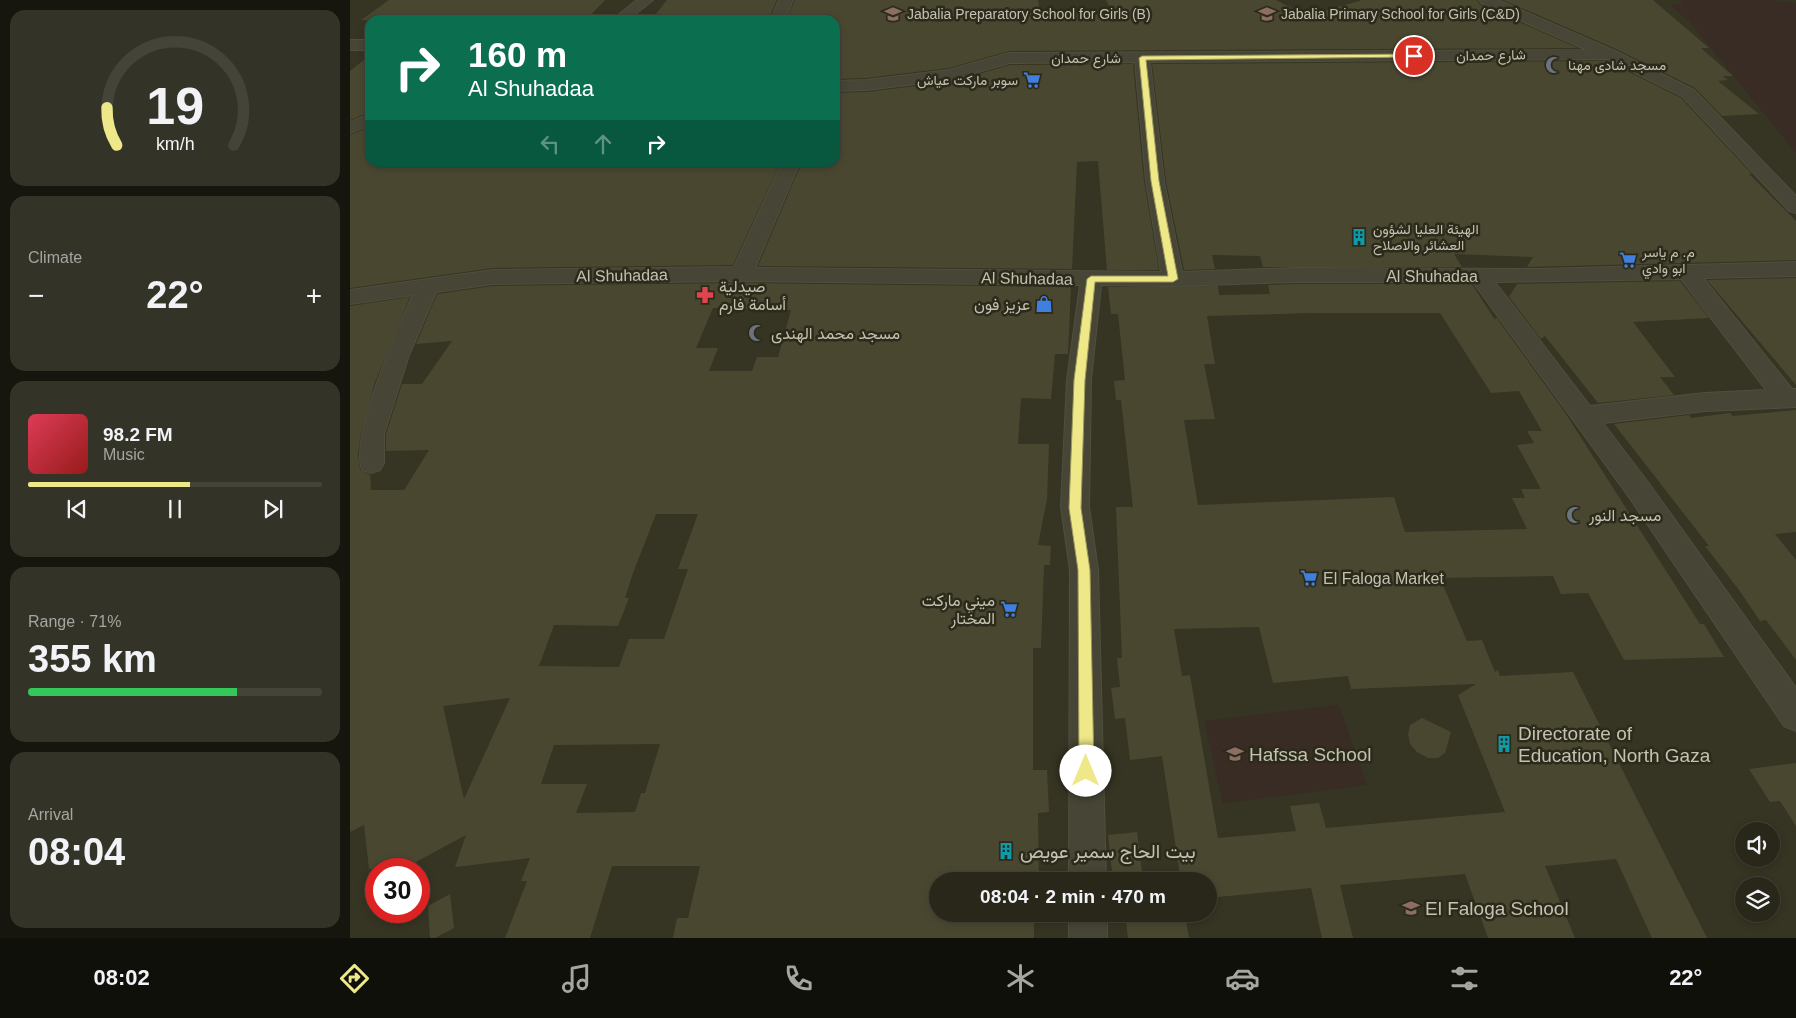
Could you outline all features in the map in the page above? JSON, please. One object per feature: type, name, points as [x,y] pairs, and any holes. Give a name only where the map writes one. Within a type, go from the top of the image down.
[{"type":"street","points":[[625,15],[646,0]]},
{"type":"street","points":[[779,15],[786,0]]},
{"type":"street","points":[[1486,0],[1610,54],[1688,93],[1796,207]]},
{"type":"street","points":[[350,45],[365,46]]},
{"type":"street","name":"شارع حمدان","points":[[840,86],[866,85],[950,75],[1009,58],[1610,54]]},
{"type":"street","points":[[1142,58],[1155,181],[1173,279]]},
{"type":"street","points":[[350,128],[365,121]]},
{"type":"street","points":[[742,274],[789,167]]},
{"type":"street","name":"Al Shuhadaa","points":[[350,297],[493,277],[742,274],[1173,279],[1296,276],[1688,273],[1796,269]]},
{"type":"street","points":[[1688,273],[1790,398]]},
{"type":"street","points":[[1479,276],[1638,490],[1796,715]]},
{"type":"street","points":[[1088,872],[1084,570],[1075,508],[1080,380],[1091,279]]},
{"type":"street","points":[[371,463],[370,434],[397,355],[428,286]]},
{"type":"street","points":[[1584,416],[1705,402],[1790,398]]},
{"type":"street","points":[[1088,922],[1088,938]]},
{"type":"shaded area","points":[[1681,0],[1769,0],[1796,3],[1796,153],[1689,21],[1670,5],[1681,4]]},
{"type":"shaded area","points":[[1339,705],[1367,785],[1223,803],[1204,721]]},
{"type":"building","points":[[389,0],[605,0],[591,15],[368,15]]},
{"type":"building","points":[[667,0],[777,0],[770,15],[655,15]]},
{"type":"building","points":[[795,0],[1038,0],[1041,13],[1111,9],[1106,0],[1276,0],[1307,16],[1362,0],[1477,0],[1480,5],[1578,48],[1009,51],[949,68],[866,78],[840,79],[840,15],[789,14]]},
{"type":"building","points":[[1503,0],[1653,0],[1709,48],[1701,48],[1733,76],[1723,76],[1728,80],[1718,81],[1759,114],[1722,116],[1695,88],[1616,49]]},
{"type":"building","points":[[365,59],[365,114],[350,120],[350,71]]},
{"type":"building","points":[[1607,61],[1681,98],[1752,174],[1749,174],[1796,221],[1796,260],[1527,267],[1533,257],[1454,254],[1462,267],[1263,267],[1260,256],[1212,255],[1215,269],[1184,270],[1166,181],[1152,64]]},
{"type":"building","points":[[1133,64],[1144,181],[1159,270],[1107,270],[1098,161],[1077,162],[1072,269],[758,266],[800,167],[840,167],[840,93],[866,92],[950,82],[1010,65]]},
{"type":"building","points":[[365,129],[365,167],[778,167],[733,265],[493,268],[350,288],[350,135]]},
{"type":"building","points":[[1796,278],[1796,385],[1707,280]]},
{"type":"building","points":[[1680,281],[1709,318],[1633,322],[1675,377],[1660,377],[1674,395],[1598,403],[1545,336],[1541,339],[1509,297],[1517,284]]},
{"type":"building","points":[[742,283],[1071,287],[1068,354],[1055,354],[1051,399],[1021,398],[1018,444],[1049,444],[1047,499],[1038,545],[1051,546],[1050,565],[1044,565],[1041,648],[1033,648],[1033,770],[1047,770],[1049,812],[1038,813],[1039,872],[929,872],[929,922],[1034,922],[1034,938],[673,938],[677,918],[688,918],[700,866],[612,866],[590,938],[505,938],[527,881],[521,881],[530,858],[455,867],[466,835],[423,858],[368,858],[364,825],[350,832],[350,306],[410,297],[375,382],[361,433],[358,454],[360,470],[370,475],[371,490],[404,490],[429,450],[386,451],[386,434],[402,384],[422,384],[452,341],[416,344],[437,294],[493,286]],"holes":[[[713,308],[791,310],[778,357],[757,357],[752,371],[709,371],[718,348],[696,348]],[[656,514],[698,514],[678,569],[688,569],[664,639],[629,639],[619,667],[539,666],[554,625],[618,626],[629,598],[625,598],[633,573]],[[510,698],[464,799],[443,706]],[[660,744],[645,793],[641,793],[635,812],[576,813],[587,784],[541,784],[554,745]]]},
{"type":"building","points":[[1472,284],[1495,320],[1496,317],[1564,411],[1700,624],[1704,624],[1724,657],[1624,660],[1588,593],[1561,594],[1553,576],[1440,578],[1467,641],[1482,640],[1495,672],[1498,670],[1500,676],[1573,672],[1707,938],[1652,938],[1616,859],[1545,866],[1575,938],[1488,938],[1465,874],[1340,885],[1353,938],[1322,938],[1311,888],[1217,897],[1217,872],[1180,872],[1162,756],[1130,760],[1125,718],[1115,719],[1111,688],[1120,687],[1117,658],[1122,658],[1116,507],[1133,507],[1121,400],[1116,400],[1114,381],[1125,380],[1118,314],[1111,314],[1108,287],[1218,286],[1219,295],[1270,294],[1268,285]],"holes":[[[1312,313],[1440,313],[1491,393],[1519,391],[1542,431],[1527,431],[1534,443],[1517,445],[1541,489],[1521,489],[1525,498],[1512,498],[1527,529],[1405,532],[1394,497],[1198,505],[1184,420],[1215,419],[1204,364],[1215,364],[1207,316]],[[1259,627],[1273,683],[1348,676],[1351,689],[1476,684],[1458,695],[1505,812],[1326,828],[1319,803],[1290,806],[1296,831],[1218,838],[1190,675],[1182,676],[1174,629]]]},
{"type":"building","points":[[1796,410],[1796,532],[1775,534],[1796,560],[1796,660],[1766,620],[1760,621],[1705,546],[1709,546],[1614,424],[1689,415],[1691,418],[1730,413],[1733,416]]},
{"type":"building","points":[[1422,718],[1451,732],[1445,753],[1438,758],[1428,758],[1417,752],[1410,744],[1408,734],[1410,725]]},
{"type":"building","points":[[1796,763],[1796,826],[1780,801],[1770,802],[1749,769]]},
{"type":"building","points":[[1137,832],[1142,872],[1112,872],[1108,835]]},
{"type":"building","points":[[450,894],[454,928],[435,938],[430,938],[430,905]]},
{"type":"building","points":[[1126,922],[1186,922],[1189,938],[1128,938]]},
{"type":"place","name":"Jabalia Preparatory School for Girls (B)","points":[[893,14]]},
{"type":"place","name":"Jabalia Primary School for Girls (C&D)","points":[[1267,14]]},
{"type":"place","name":"مسجد شادى مهنا","points":[[1554,65]]},
{"type":"place","name":"سوبر ماركت عياش","points":[[1032,80]]},
{"type":"place","name":"الهيئة العليا لشؤون العشائر والاصلاح","points":[[1359,237]]},
{"type":"place","name":"م. م ياسر ابو وادي","points":[[1628,260]]},
{"type":"place","name":"صيدلية أسامة فارم","points":[[705,295]]},
{"type":"place","name":"عزيز فون","points":[[1044,304]]},
{"type":"place","name":"مسجد محمد الهندى","points":[[757,333]]},
{"type":"place","name":"مسجد النور","points":[[1575,515]]},
{"type":"place","name":"El Faloga Market","points":[[1309,578]]},
{"type":"place","name":"ميني ماركت المختار","points":[[1009,609]]},
{"type":"place","name":"Directorate of Education, North Gaza","points":[[1504,744]]},
{"type":"place","name":"Hafssa School","points":[[1235,754]]},
{"type":"place","name":"بيت الحاج سمير عويص","points":[[1006,851]]},
{"type":"place","name":"El Faloga School","points":[[1411,908]]},
{"type":"route","points":[[1086,771],[1084,570],[1075,508],[1080,380],[1091,279],[1173,279],[1155,181],[1142,58],[1414,56]]}]
